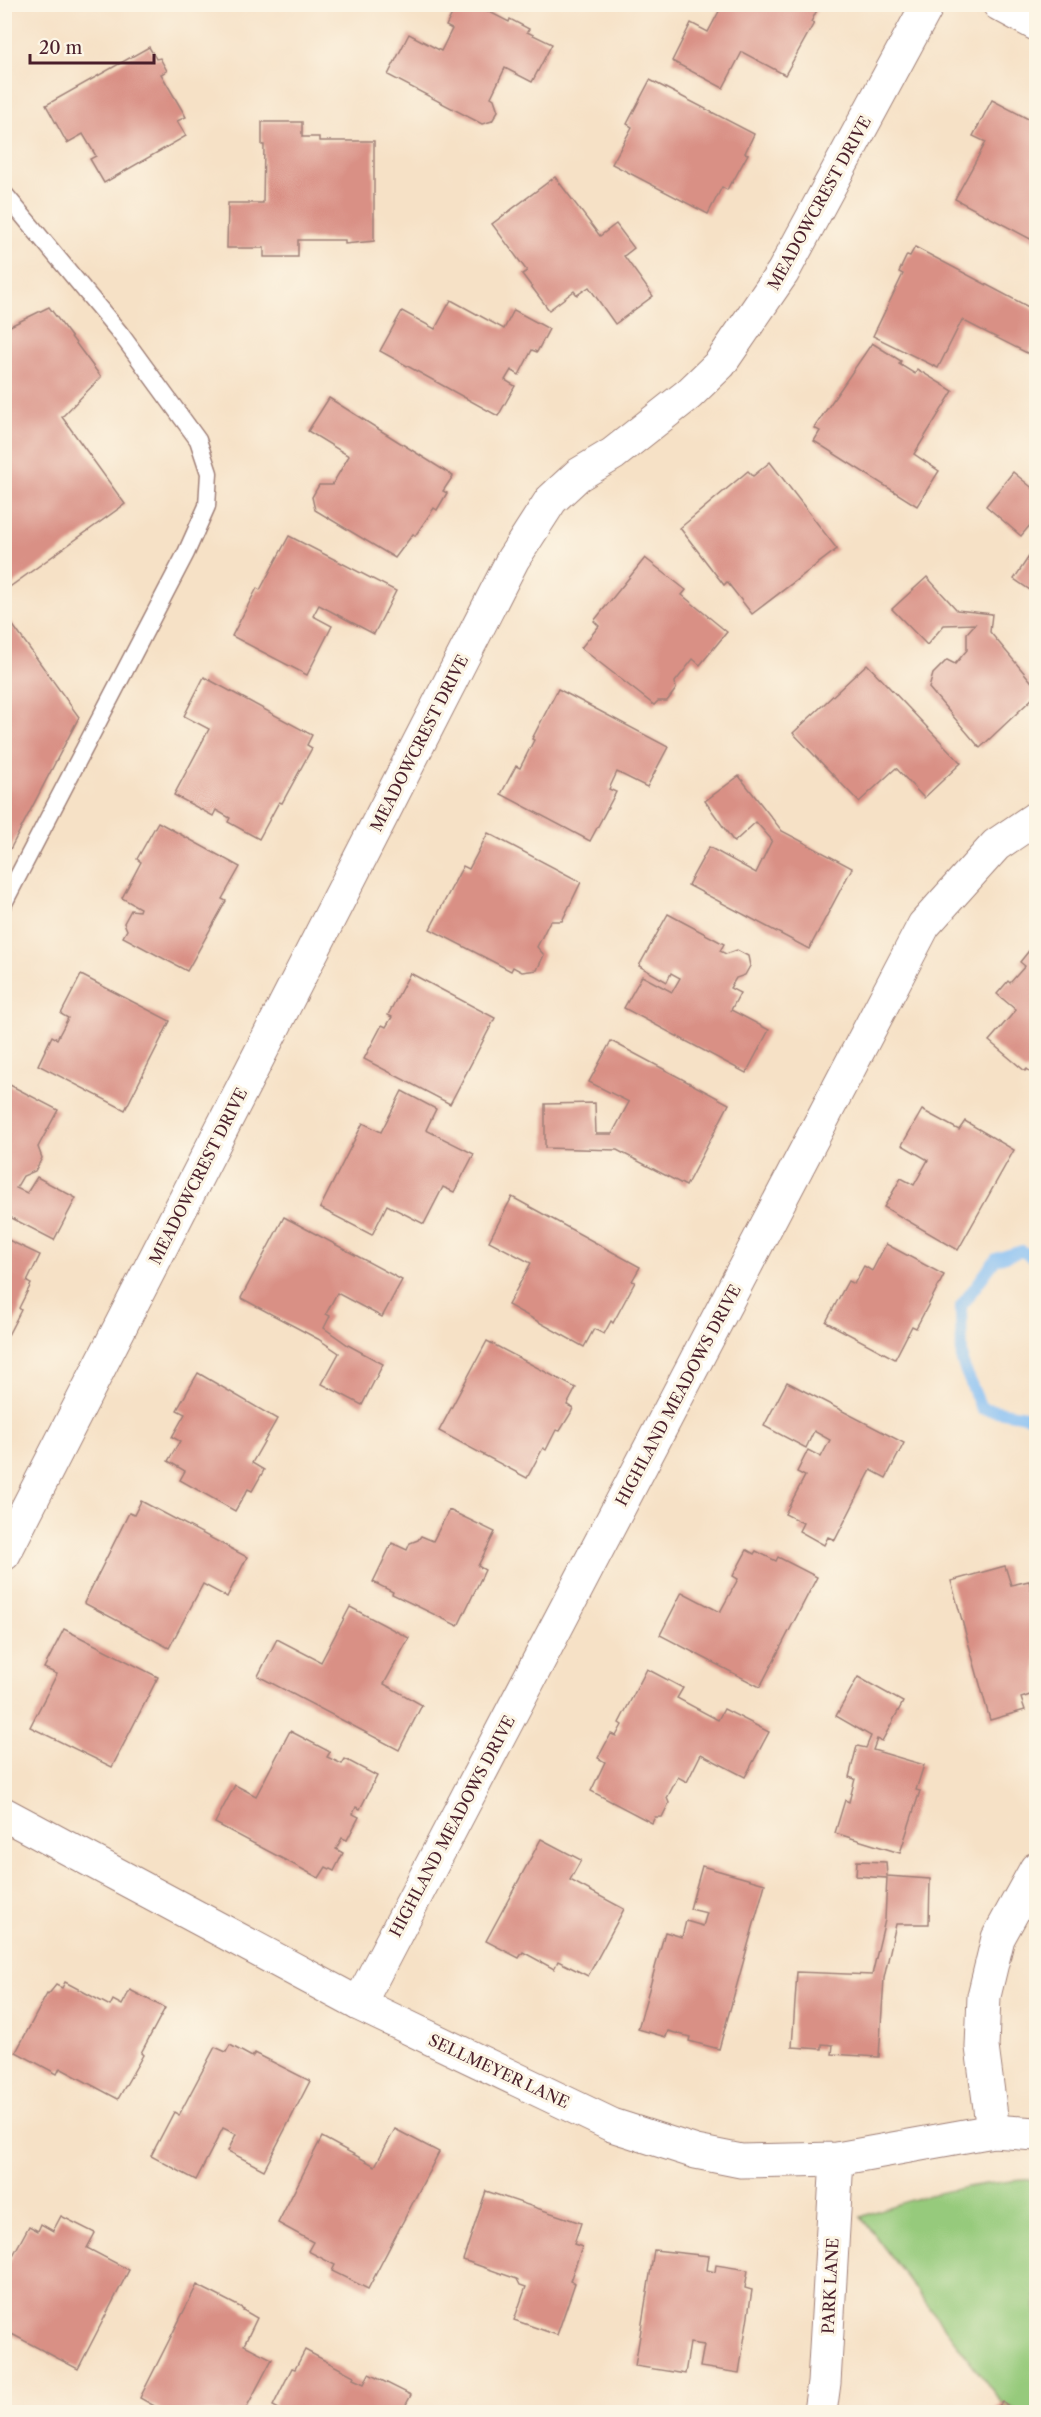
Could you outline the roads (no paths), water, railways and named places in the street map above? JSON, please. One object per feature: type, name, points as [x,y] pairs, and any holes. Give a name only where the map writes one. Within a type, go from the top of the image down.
[{"type":"street","name":"MEADOWCREST DRIVE","points":[[4,1554],[513,559],[551,500],[578,475],[613,454],[689,394],[720,364],[783,272],[928,4]]},
{"type":"street","points":[[999,4],[1036,24]]},
{"type":"street","name":"HIGHLAND MEADOWS DRIVE","points":[[359,2004],[924,926],[996,845],[1036,818]]},
{"type":"street","name":"SELLMEYER LANE","points":[[4,1814],[359,2004],[612,2125],[696,2152],[741,2161],[837,2159],[993,2132],[1036,2134]]},
{"type":"street","points":[[993,2132],[982,2047],[984,1996],[998,1938],[1036,1869]]},
{"type":"street","name":"PARK LANE","points":[[820,2412],[824,2383],[837,2159]]},
{"type":"lane","points":[[4,193],[120,333],[198,440],[209,473],[207,506],[186,553],[4,903]]},
{"type":"waterway","points":[[1036,1260],[1022,1251],[996,1259],[961,1306],[962,1362],[981,1408],[1036,1418]]}]
